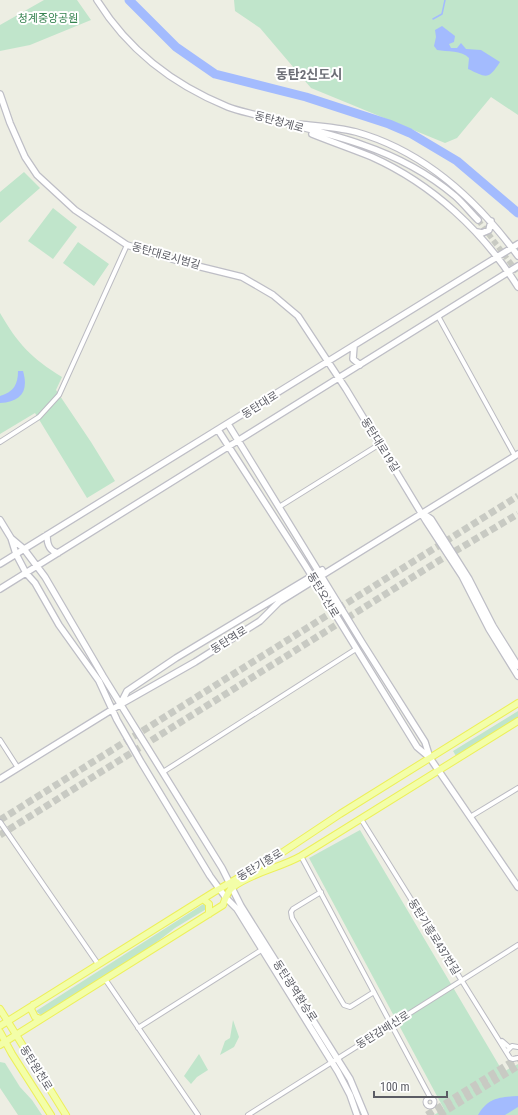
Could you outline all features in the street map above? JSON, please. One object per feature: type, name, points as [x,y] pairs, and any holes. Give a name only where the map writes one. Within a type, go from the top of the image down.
[{"type":"main road","name":"동탄기흥로","points":[[3,1043],[223,905],[231,885],[340,814],[518,703]]},
{"type":"main road","name":"동탄기흥로","points":[[0,1026],[219,889],[287,864],[301,856],[518,720]]},
{"type":"main road","points":[[202,899],[210,904],[209,914]]},
{"type":"main road","points":[[33,1005],[32,1009],[35,1017],[42,1019]]},
{"type":"main road","name":"동탄원천로","points":[[0,1009],[66,1115]]},
{"type":"main road","name":"동탄원천로","points":[[0,1032],[3,1043],[51,1115]]},
{"type":"street","name":"동탄청계로","points":[[97,0],[119,31],[134,47],[147,60],[179,82],[229,108],[362,145],[390,156],[416,170],[455,197],[478,220]]},
{"type":"street","name":"동탄대로시범길","points":[[0,94],[10,123],[26,157],[37,175],[75,210],[127,245],[185,264],[242,277],[259,286],[285,304],[298,316],[338,378]]},
{"type":"street","points":[[284,123],[355,132],[400,150],[452,183],[491,221],[518,256]]},
{"type":"street","points":[[284,123],[398,170],[450,207],[475,230],[497,257],[517,286]]},
{"type":"street","points":[[475,230],[478,233],[486,232],[492,226],[491,221]]},
{"type":"street","name":"동탄대로","points":[[0,564],[518,244]]},
{"type":"street","points":[[0,442],[39,417],[59,395],[127,245]]},
{"type":"street","name":"동탄대로","points":[[0,589],[518,266]]},
{"type":"street","points":[[438,316],[516,455]]},
{"type":"street","points":[[354,346],[354,359],[360,365]]},
{"type":"street","name":"동탄대로19길","points":[[338,378],[422,513]]},
{"type":"street","name":"동탄오산로","points":[[228,424],[425,742],[430,758]]},
{"type":"street","name":"동탄오산로","points":[[218,430],[417,747],[430,758],[439,770],[518,886]]},
{"type":"street","points":[[279,507],[380,444]]},
{"type":"street","name":"동탄역로","points":[[121,704],[127,691],[176,658],[320,573],[332,568],[516,455]]},
{"type":"street","points":[[242,468],[247,462],[253,463]]},
{"type":"street","points":[[422,513],[431,519],[460,563],[479,596],[493,626],[518,666]]},
{"type":"street","points":[[422,513],[469,587],[489,629],[518,676]]},
{"type":"street","points":[[0,520],[11,538],[16,554],[26,573],[35,583],[59,625],[98,681],[112,709]]},
{"type":"street","points":[[47,535],[50,548],[54,552],[58,552]]},
{"type":"street","points":[[11,538],[24,549],[37,566],[163,772],[356,650]]},
{"type":"street","name":"동탄역로","points":[[0,779],[112,709],[195,662],[260,621],[279,602],[312,578]]},
{"type":"street","points":[[98,681],[103,676]]},
{"type":"street","points":[[151,676],[156,684]]},
{"type":"street","name":"동탄광역환승로","points":[[112,709],[141,762],[210,876],[226,898],[237,909],[332,1062],[348,1091],[357,1115]]},
{"type":"street","points":[[0,740],[18,768]]},
{"type":"street","name":"동탄광역환승로","points":[[163,772],[222,868],[241,906],[354,1085],[365,1115]]},
{"type":"street","points":[[470,817],[518,789]]},
{"type":"street","name":"동탄기흥로437번길","points":[[361,819],[508,1055]]},
{"type":"street","points":[[0,822],[98,964]]},
{"type":"street","name":"동탄기흥로","points":[[301,856],[430,1097]]},
{"type":"street","points":[[320,892],[293,909],[291,912],[292,918],[344,1005],[350,1007],[374,992]]},
{"type":"street","name":"동탄감배산로","points":[[248,1115],[518,945]]},
{"type":"street","points":[[138,1028],[263,949]]},
{"type":"street","points":[[105,979],[198,1115]]},
{"type":"street","points":[[497,1037],[510,1048]]},
{"type":"street","points":[[510,1048],[512,1046],[518,1047]]},
{"type":"street","points":[[510,1048],[508,1055],[513,1059],[518,1058]]},
{"type":"green space","name":"청계중앙공원","points":[[44,0],[77,0],[91,20],[30,45],[0,51],[0,25]]},
{"type":"green space","points":[[234,0],[518,0],[518,115],[491,97],[457,138],[445,143],[311,88],[260,28],[235,11]]},
{"type":"green space","points":[[24,172],[40,188],[0,223],[0,192]]},
{"type":"green space","points":[[53,208],[77,227],[53,259],[28,241]]},
{"type":"green space","points":[[78,242],[109,264],[94,286],[63,263]]},
{"type":"green space","points":[[0,313],[26,350],[62,377],[56,390],[115,481],[87,498],[35,413],[0,434]]},
{"type":"green space","points":[[518,711],[518,718],[456,756],[453,751]]},
{"type":"green space","points":[[360,830],[503,1072],[518,1064],[518,1115],[434,1115],[444,1109],[309,858]]},
{"type":"green space","points":[[205,903],[208,908],[175,928],[144,952],[42,1016],[36,1011]]},
{"type":"green space","points":[[233,1020],[239,1037],[234,1047],[220,1055],[225,1041],[230,1038]]},
{"type":"green space","points":[[199,1054],[208,1070],[197,1077],[191,1084],[184,1076]]},
{"type":"green space","points":[[0,1062],[5,1063],[20,1087],[32,1100],[42,1115],[18,1115],[0,1088]]},
{"type":"water","points":[[442,26],[455,36],[454,42],[449,44],[451,48],[457,48],[461,43],[466,49],[481,50],[500,62],[496,68],[489,75],[486,76],[479,74],[468,69],[469,58],[466,55],[458,52],[437,50],[434,46],[436,37],[435,30]]},
{"type":"water","points":[[18,371],[23,371],[25,378],[24,390],[22,394],[18,398],[0,403],[0,396],[12,390],[16,384]]},
{"type":"water","points":[[518,1096],[518,1107],[505,1115],[478,1115],[490,1102],[500,1098]]},
{"type":"waterway","points":[[129,0],[176,47],[215,74],[306,97],[389,124],[410,133],[457,161],[518,213]]},
{"type":"waterway","points":[[433,19],[442,14],[445,0]]},
{"type":"tunnel","points":[[478,220],[518,273]]},
{"type":"tunnel","points":[[0,820],[518,496]]},
{"type":"tunnel","points":[[0,835],[440,560],[518,514]]},
{"type":"tunnel","points":[[427,1115],[518,1058]]},
{"type":"tunnel","points":[[439,1115],[518,1066]]},
{"type":"district","name":"동탄2신도시","points":[[309,74]]}]
